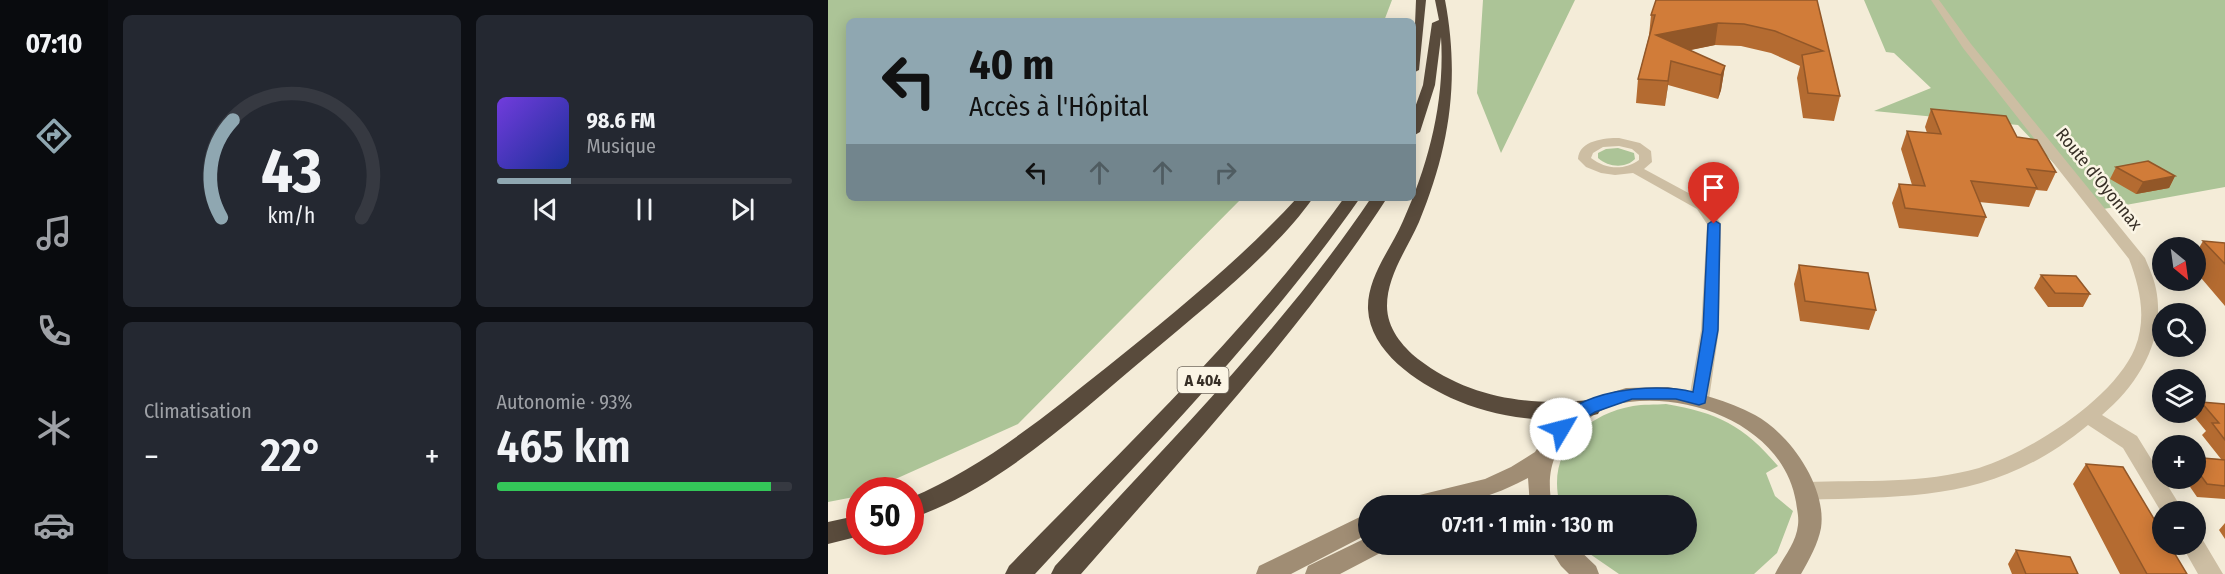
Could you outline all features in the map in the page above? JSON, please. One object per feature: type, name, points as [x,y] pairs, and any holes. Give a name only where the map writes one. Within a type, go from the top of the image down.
[{"type":"highway","points":[[1414,18],[1421,0]]},
{"type":"highway","points":[[1416,54],[1421,0]]},
{"type":"highway","points":[[1416,124],[1430,85],[1438,0]]},
{"type":"highway","points":[[1438,0],[1449,62],[1447,105],[1424,186],[1382,282],[1377,302],[1381,322],[1398,352],[1431,380],[1459,394],[1497,405],[1535,411],[1590,408]]},
{"type":"highway","points":[[924,503],[951,491],[1021,448],[1245,260],[1302,201]]},
{"type":"highway","name":"A 404","points":[[1018,574],[1236,344],[1318,246],[1350,201]]},
{"type":"highway","name":"A 404","points":[[1064,574],[1265,350],[1344,251],[1377,201]]},
{"type":"highway","points":[[828,533],[846,528]]},
{"type":"main road","points":[[1539,495],[1537,483],[1542,458],[1549,443],[1573,417],[1609,399],[1632,393],[1676,393],[1699,399],[1734,412],[1765,433],[1782,447],[1802,478],[1810,521],[1803,550],[1787,574]]},
{"type":"main road","points":[[1457,495],[1490,487],[1519,473],[1542,458]]},
{"type":"main road","points":[[1268,574],[1358,528]]},
{"type":"main road","points":[[1317,574],[1358,553]]},
{"type":"main road","points":[[1566,555],[1587,574]]},
{"type":"street","name":"Route d'Oyonnax","points":[[1806,491],[1894,489],[1938,485],[1984,474],[2051,442],[2087,415],[2110,396],[2129,375],[2143,349],[2148,329],[2148,289],[2137,258],[1967,46],[1935,0]]},
{"type":"street","points":[[1635,169],[1702,206],[1714,224],[1710,330],[1699,399]]},
{"type":"street","points":[[2087,415],[2130,442],[2166,501]]},
{"type":"street","points":[[2200,555],[2211,574]]},
{"type":"green space","points":[[828,0],[1392,0],[1385,18],[846,18],[846,201],[1239,201],[1018,424],[900,477],[846,477],[846,499],[828,502]]},
{"type":"green space","points":[[1483,0],[1575,0],[1501,153],[1477,93]]},
{"type":"green space","points":[[1864,0],[2225,0],[2225,187],[2098,210],[2018,125],[1874,111],[1931,88],[1894,53],[1886,52]]},
{"type":"green space","points":[[1618,148],[1634,153],[1635,159],[1616,166],[1598,158],[1598,153],[1606,149]]},
{"type":"green space","points":[[1666,404],[1715,417],[1753,440],[1778,466],[1766,473],[1775,496],[1793,511],[1777,553],[1754,574],[1619,574],[1591,555],[1697,555],[1697,495],[1558,495],[1558,469],[1572,439],[1599,418],[1637,405]]},
{"type":"building","points":[[1656,0],[1817,0],[1840,96],[1808,93],[1802,55],[1823,51],[1775,31],[1744,24],[1718,23],[1656,35],[1725,66],[1721,75],[1671,61],[1668,81],[1638,79],[1655,15],[1651,15]]},
{"type":"building","points":[[1931,109],[2006,116],[2017,137],[2037,140],[2056,172],[2027,169],[2037,188],[1971,181],[1986,217],[1905,208],[1899,184],[1925,186],[1907,131],[1941,134]]},
{"type":"building","points":[[2148,161],[2175,176],[2143,182],[2116,167]]},
{"type":"building","points":[[2206,241],[2225,243],[2225,264],[2206,244]]},
{"type":"building","points":[[1799,265],[1868,273],[1876,310],[1805,301]]},
{"type":"building","points":[[2041,275],[2076,276],[2090,294],[2055,293]]},
{"type":"building","points":[[2206,402],[2225,404],[2225,440],[2212,423],[2219,423],[2206,408]]},
{"type":"building","points":[[2206,458],[2225,460],[2225,486],[2207,484]]},
{"type":"building","points":[[2086,464],[2123,467],[2152,516],[2152,555],[2176,555],[2187,574],[2147,574]]},
{"type":"building","points":[[2016,550],[2070,557],[2078,574],[2026,574]]},
{"type":"route","points":[[1561,429],[1573,417],[1590,408],[1609,399],[1632,393],[1676,393],[1699,399],[1710,330],[1714,224]]}]
